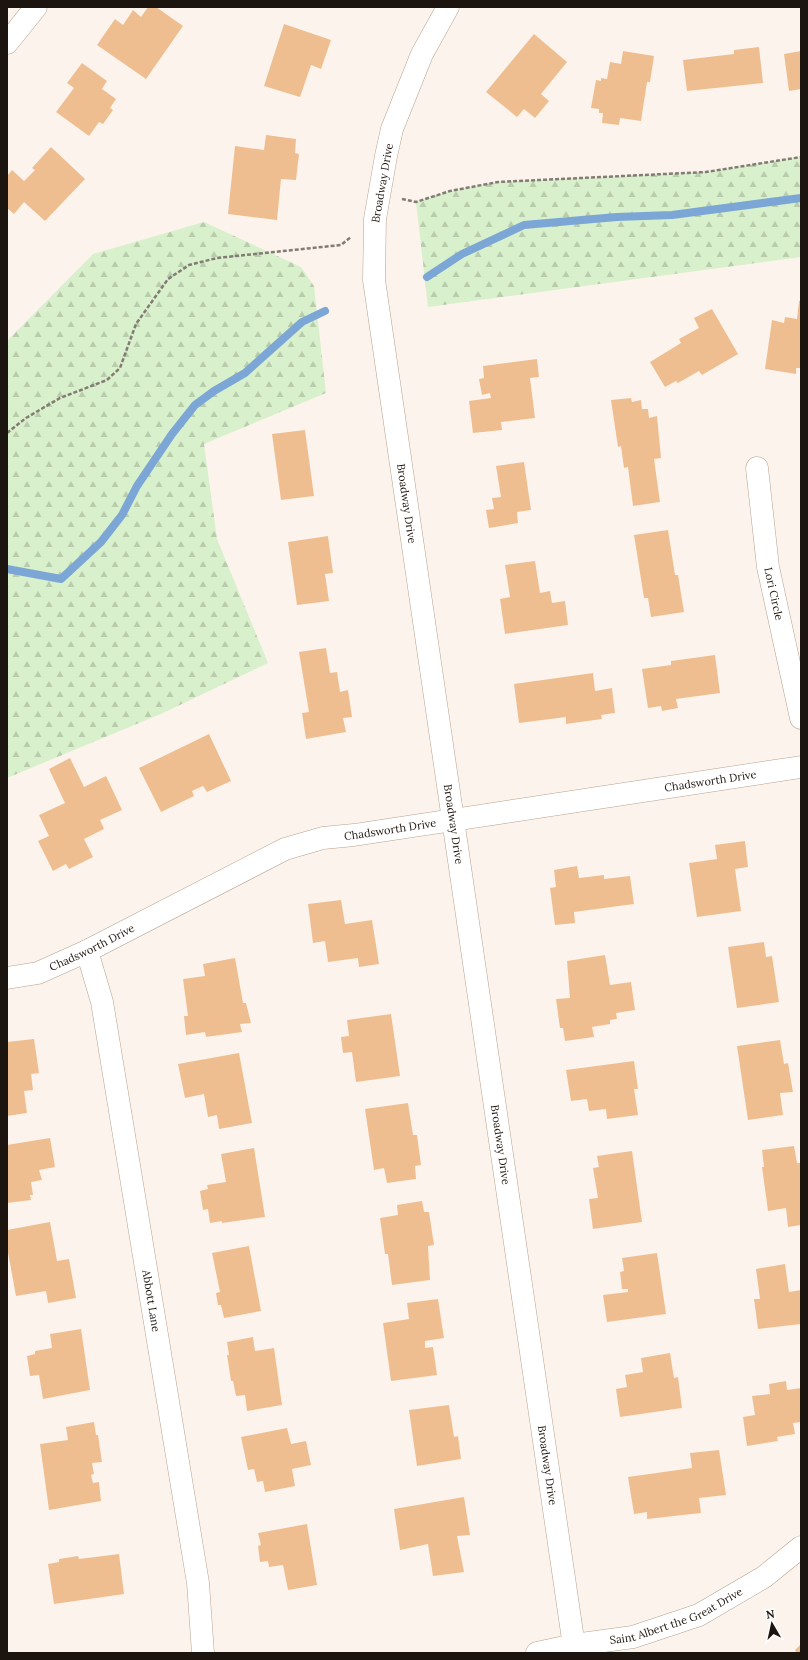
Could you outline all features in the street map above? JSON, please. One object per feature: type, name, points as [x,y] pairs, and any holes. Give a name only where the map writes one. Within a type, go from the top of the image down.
[{"type":"street","name":"Broadway Drive","points":[[448,7],[422,54],[392,129],[375,219],[374,280],[574,1649]]},
{"type":"street","points":[[7,43],[30,9]]},
{"type":"street","name":"Lori Circle","points":[[758,468],[768,567],[801,718]]},
{"type":"street","name":"Chadsworth Drive","points":[[7,978],[38,973],[87,951],[285,849],[323,838],[354,835],[801,767]]},
{"type":"street","name":"Abbott Lane","points":[[87,951],[102,1002],[198,1582],[203,1653]]},
{"type":"street","name":"Saint Albert the Great Drive","points":[[537,1653],[574,1649],[633,1637],[699,1615],[764,1577],[801,1547]]},
{"type":"path","points":[[401,199],[416,202],[450,191],[498,182],[706,172],[801,157]]},
{"type":"path","points":[[7,433],[26,418],[60,398],[108,380],[120,368],[136,324],[168,279],[189,265],[217,258],[341,245]]},
{"type":"green space","points":[[801,157],[801,257],[428,307],[416,202],[450,191],[498,182],[706,172]]},
{"type":"green space","points":[[204,222],[301,267],[314,286],[326,393],[204,444],[217,539],[268,663],[163,713],[7,778],[7,341],[93,254]]},
{"type":"building","points":[[148,7],[156,7],[183,26],[146,79],[97,45],[115,19],[123,25],[133,10],[141,17]]},
{"type":"building","points":[[284,24],[331,40],[321,69],[311,65],[300,97],[264,86]]},
{"type":"building","points":[[534,34],[567,62],[541,94],[549,101],[535,118],[524,109],[517,117],[486,92]]},
{"type":"building","points":[[759,47],[763,83],[687,91],[683,60],[734,54],[734,50]]},
{"type":"building","points":[[623,51],[654,56],[650,82],[647,82],[641,121],[620,118],[619,125],[602,123],[603,113],[599,113],[599,109],[591,108],[596,80],[601,81],[601,78],[607,79],[610,62],[621,64]]},
{"type":"building","points":[[801,51],[801,89],[789,91],[784,54]]},
{"type":"building","points":[[82,63],[107,81],[102,89],[116,99],[110,108],[113,110],[103,124],[99,122],[89,136],[56,112],[74,88],[67,83]]},
{"type":"building","points":[[266,135],[296,139],[295,153],[299,154],[296,180],[281,179],[277,220],[228,214],[235,146],[264,150]]},
{"type":"building","points":[[51,147],[85,179],[45,221],[24,202],[14,214],[7,208],[7,176],[12,170],[24,181],[35,170],[32,168]]},
{"type":"building","points":[[799,301],[801,301],[801,368],[796,368],[796,374],[765,369],[772,320],[784,323],[785,317],[797,319]]},
{"type":"building","points":[[712,309],[738,354],[702,375],[699,371],[678,383],[676,381],[665,387],[650,362],[681,343],[679,339],[699,328],[694,318]]},
{"type":"building","points":[[537,359],[539,377],[530,378],[535,418],[501,422],[502,430],[473,433],[469,401],[491,398],[490,393],[482,395],[479,379],[484,378],[483,366]]},
{"type":"building","points":[[631,398],[632,402],[641,400],[642,409],[648,409],[649,418],[657,416],[661,458],[654,459],[660,502],[633,506],[628,467],[624,468],[621,446],[618,447],[611,400]]},
{"type":"building","points":[[305,430],[314,496],[281,500],[272,434]]},
{"type":"building","points":[[524,462],[531,510],[517,512],[518,523],[489,528],[486,510],[494,509],[492,498],[501,497],[496,466]]},
{"type":"building","points":[[668,530],[675,575],[678,575],[684,612],[651,617],[648,598],[644,598],[634,535]]},
{"type":"building","points":[[328,536],[333,573],[325,574],[329,601],[297,605],[288,542]]},
{"type":"building","points":[[535,561],[540,593],[550,591],[552,603],[565,601],[568,625],[505,634],[500,599],[510,597],[505,565]]},
{"type":"building","points":[[326,648],[330,673],[337,672],[340,692],[348,690],[352,717],[343,718],[346,732],[306,739],[302,713],[309,712],[299,652]]},
{"type":"building","points":[[715,655],[720,693],[676,699],[678,708],[662,711],[661,706],[648,708],[642,669],[671,665],[671,661]]},
{"type":"building","points":[[593,673],[595,691],[612,688],[615,713],[601,715],[602,719],[566,724],[566,717],[519,723],[514,684]]},
{"type":"building","points":[[209,734],[231,781],[207,792],[203,786],[192,791],[194,796],[161,812],[139,768]]},
{"type":"building","points":[[70,758],[84,787],[106,776],[122,810],[100,820],[104,829],[84,839],[93,857],[69,869],[66,864],[53,871],[38,841],[49,836],[39,815],[65,803],[49,769]]},
{"type":"building","points":[[745,841],[748,867],[735,869],[741,911],[697,917],[689,863],[717,859],[715,845]]},
{"type":"building","points":[[577,866],[579,878],[604,875],[604,879],[630,876],[634,904],[574,912],[575,923],[555,925],[550,888],[556,887],[554,870]]},
{"type":"building","points":[[341,900],[345,924],[372,920],[379,964],[359,967],[358,958],[328,962],[325,941],[313,943],[308,904]]},
{"type":"building","points":[[764,942],[766,957],[772,956],[779,1002],[737,1008],[728,947]]},
{"type":"building","points":[[605,955],[610,985],[631,982],[635,1010],[616,1013],[617,1019],[610,1020],[610,1024],[592,1027],[594,1037],[565,1041],[563,1028],[560,1028],[556,999],[570,998],[567,961]]},
{"type":"building","points":[[235,958],[243,1003],[246,1003],[251,1023],[240,1024],[242,1032],[206,1037],[205,1032],[186,1035],[184,1016],[188,1016],[183,979],[205,976],[203,964]]},
{"type":"building","points":[[391,1014],[400,1076],[356,1082],[352,1052],[343,1053],[341,1037],[349,1036],[347,1020]]},
{"type":"building","points":[[34,1039],[39,1073],[31,1074],[33,1090],[24,1091],[27,1113],[7,1116],[7,1042]]},
{"type":"building","points":[[780,1040],[784,1064],[788,1063],[793,1092],[780,1093],[783,1115],[748,1120],[737,1046]]},
{"type":"building","points":[[239,1053],[252,1123],[219,1129],[217,1115],[208,1117],[204,1094],[185,1098],[178,1064]]},
{"type":"building","points":[[634,1061],[638,1089],[634,1089],[638,1115],[607,1119],[606,1109],[589,1111],[587,1099],[571,1101],[566,1070]]},
{"type":"building","points":[[408,1103],[413,1135],[417,1135],[421,1165],[415,1166],[416,1179],[387,1183],[384,1168],[374,1170],[365,1109]]},
{"type":"building","points":[[50,1138],[55,1167],[39,1170],[42,1180],[31,1182],[33,1195],[30,1195],[31,1200],[7,1203],[7,1145]]},
{"type":"building","points":[[794,1146],[797,1163],[801,1163],[801,1225],[788,1227],[786,1208],[768,1211],[762,1167],[764,1167],[762,1150]]},
{"type":"building","points":[[254,1148],[265,1217],[222,1223],[222,1221],[210,1223],[208,1209],[203,1210],[200,1191],[208,1189],[207,1185],[226,1182],[221,1154]]},
{"type":"building","points":[[632,1151],[642,1222],[593,1229],[589,1199],[598,1198],[593,1168],[599,1167],[597,1156]]},
{"type":"building","points":[[422,1201],[424,1212],[429,1212],[434,1245],[428,1246],[430,1280],[392,1285],[388,1254],[385,1254],[380,1218],[398,1215],[397,1205]]},
{"type":"building","points":[[50,1222],[57,1261],[69,1259],[76,1298],[48,1303],[46,1291],[16,1296],[7,1247],[7,1230]]},
{"type":"building","points":[[249,1246],[261,1311],[224,1318],[221,1305],[218,1305],[216,1293],[220,1292],[212,1253]]},
{"type":"building","points":[[657,1253],[666,1314],[607,1322],[603,1295],[628,1292],[628,1289],[622,1289],[620,1272],[624,1271],[622,1258]]},
{"type":"building","points":[[785,1264],[789,1292],[801,1290],[801,1324],[758,1329],[754,1299],[760,1299],[756,1269]]},
{"type":"building","points":[[438,1299],[444,1338],[425,1341],[425,1348],[433,1347],[437,1375],[391,1381],[383,1323],[409,1319],[407,1303]]},
{"type":"building","points":[[81,1329],[90,1390],[43,1399],[39,1375],[30,1376],[27,1356],[35,1354],[35,1351],[52,1348],[50,1334]]},
{"type":"building","points":[[253,1337],[255,1351],[274,1348],[282,1405],[247,1411],[245,1395],[236,1396],[233,1381],[231,1381],[227,1355],[229,1355],[227,1342]]},
{"type":"building","points":[[670,1353],[674,1378],[678,1377],[682,1408],[620,1417],[616,1389],[627,1387],[625,1375],[643,1372],[641,1358]]},
{"type":"building","points":[[786,1381],[787,1390],[801,1388],[801,1422],[793,1423],[795,1434],[777,1437],[778,1441],[747,1446],[743,1417],[755,1415],[752,1396],[770,1394],[769,1384]]},
{"type":"building","points":[[449,1405],[454,1437],[458,1436],[461,1459],[417,1466],[409,1410]]},
{"type":"building","points":[[94,1422],[96,1435],[98,1435],[102,1462],[92,1463],[94,1474],[91,1475],[93,1483],[99,1482],[101,1501],[49,1510],[40,1444],[68,1440],[66,1427]]},
{"type":"building","points":[[287,1428],[291,1444],[306,1441],[311,1465],[292,1469],[295,1486],[265,1492],[263,1481],[257,1482],[254,1469],[248,1470],[241,1437]]},
{"type":"building","points":[[719,1450],[726,1495],[699,1498],[701,1513],[647,1519],[647,1512],[634,1514],[628,1477],[692,1468],[690,1453]]},
{"type":"building","points":[[464,1497],[470,1535],[457,1536],[464,1572],[433,1576],[428,1544],[400,1550],[394,1509]]},
{"type":"building","points":[[307,1524],[317,1585],[288,1590],[283,1565],[269,1567],[268,1561],[260,1562],[258,1546],[261,1545],[258,1533]]},
{"type":"building","points":[[119,1554],[124,1594],[54,1604],[48,1564],[59,1562],[59,1559],[78,1556],[79,1559]]},
{"type":"building","points":[[801,1644],[801,1653],[797,1653],[795,1650]]},
{"type":"waterway","points":[[427,277],[462,254],[524,225],[617,217],[672,215],[801,198]]},
{"type":"waterway","points":[[7,569],[61,579],[101,542],[122,515],[137,486],[172,434],[195,405],[214,391],[245,373],[302,322],[325,311]]}]
